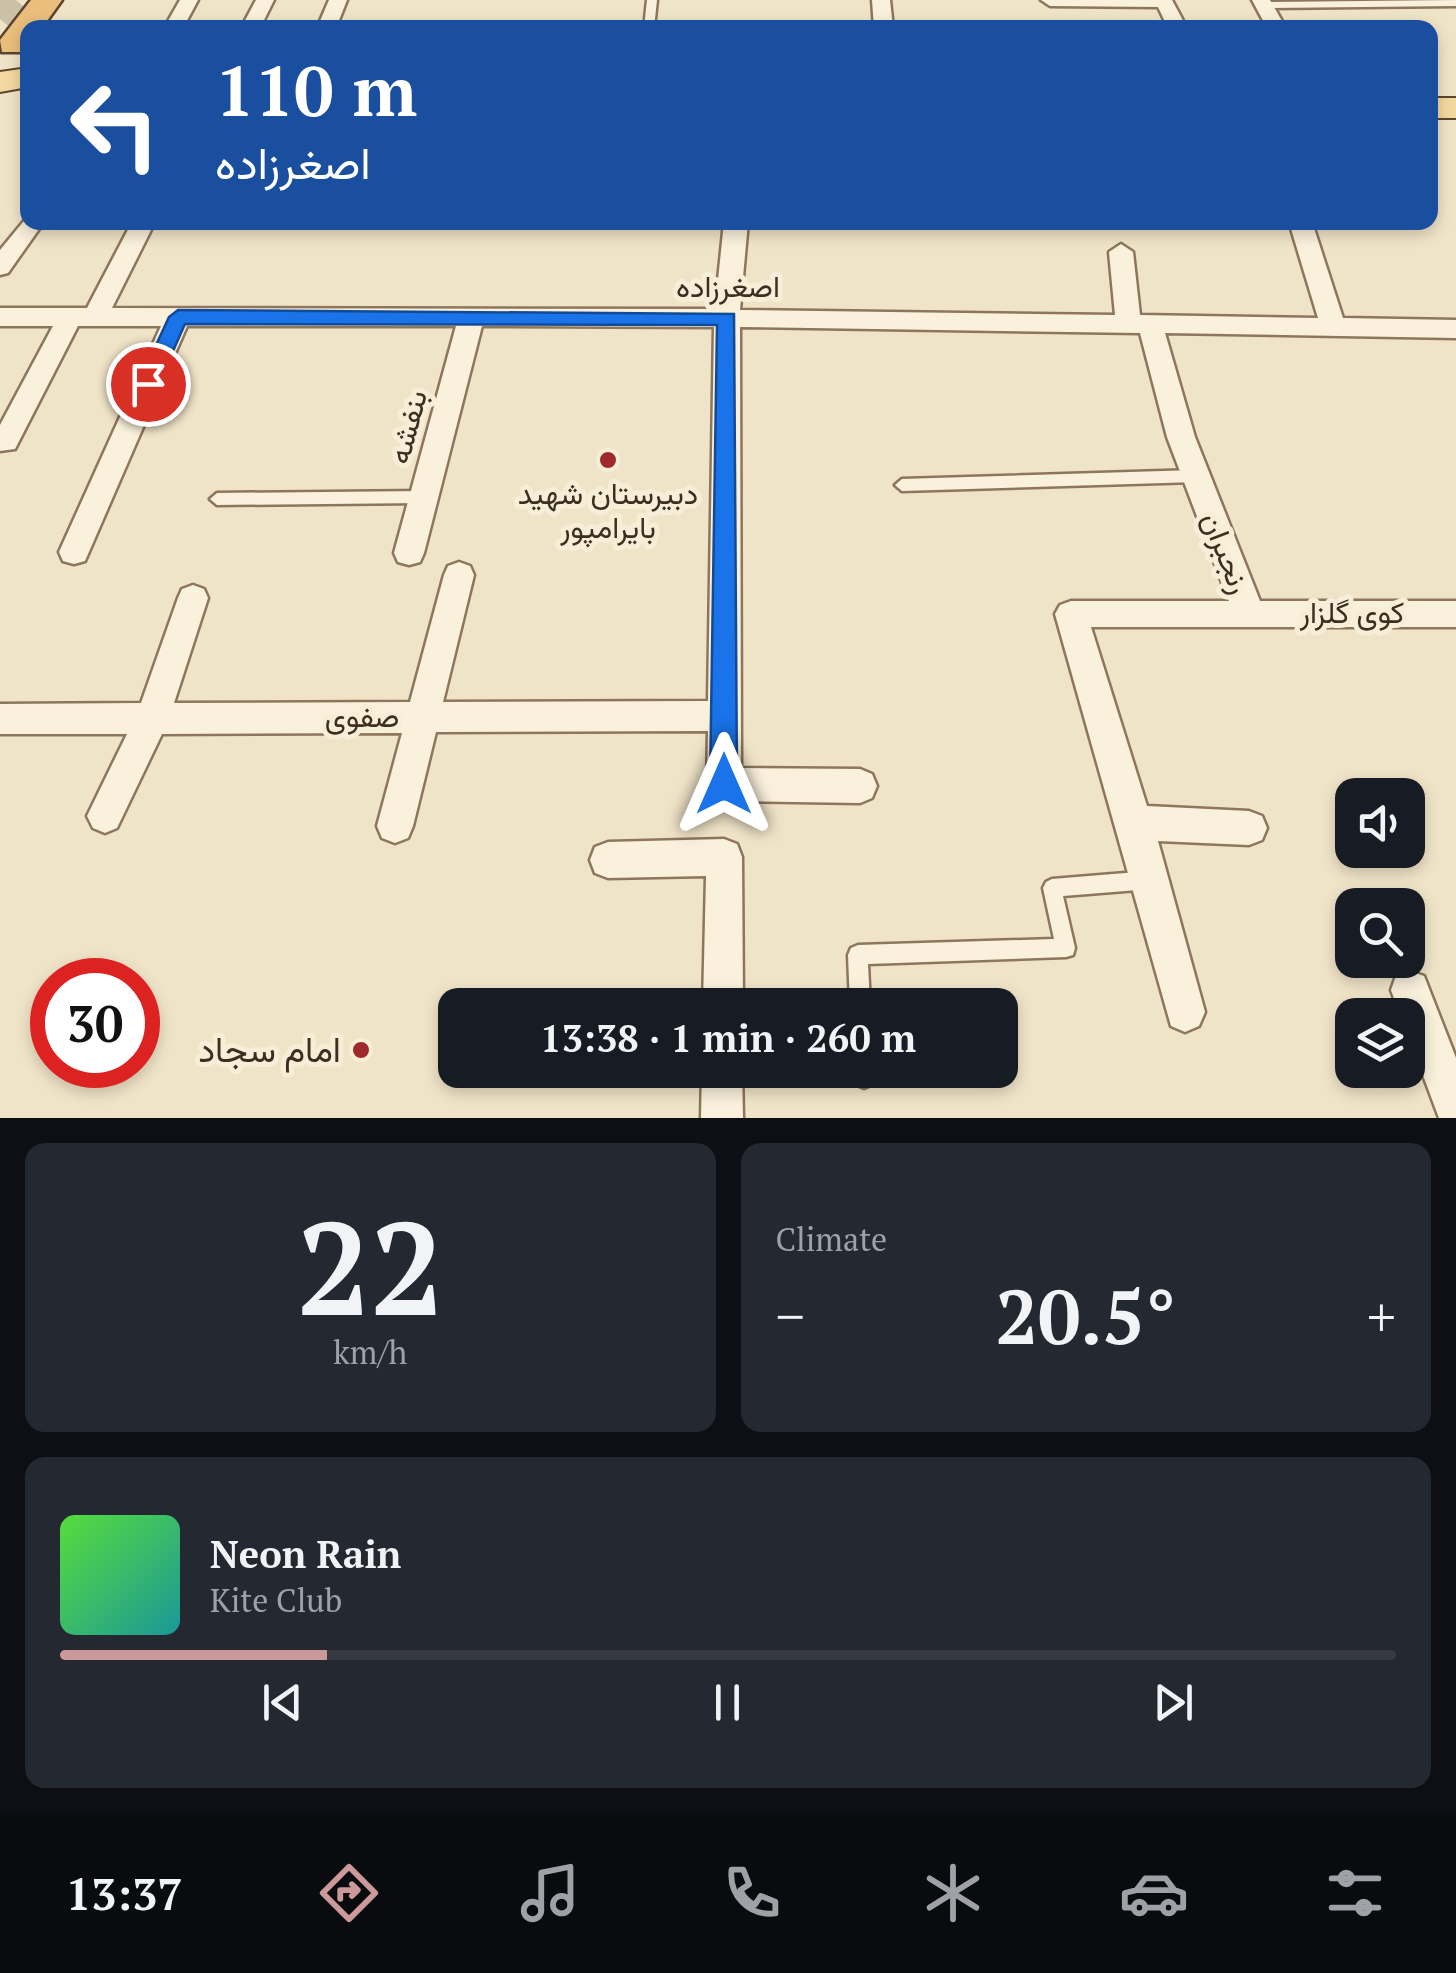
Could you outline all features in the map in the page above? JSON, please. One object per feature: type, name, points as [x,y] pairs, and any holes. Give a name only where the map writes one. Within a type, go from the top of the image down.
[{"type":"highway","points":[[0,6],[34,0]]},
{"type":"street","points":[[1050,0],[1163,1]]},
{"type":"street","points":[[0,267],[27,230]]},
{"type":"street","points":[[5,442],[139,230]]},
{"type":"street","points":[[735,230],[727,318],[724,784],[860,786]]},
{"type":"street","points":[[1303,230],[1333,327]]},
{"type":"street","name":"رنجبران","points":[[1121,252],[1139,325],[1249,613],[1071,614],[1134,823]]},
{"type":"street","name":"اصغرزاده","points":[[0,317],[727,318],[1456,329]]},
{"type":"street","points":[[74,552],[178,317]]},
{"type":"street","name":"بنفشه","points":[[409,553],[471,319]]},
{"type":"street","points":[[395,826],[459,575]]},
{"type":"street","points":[[105,816],[152,718],[193,598]]},
{"type":"street","name":"کوی گلزار","points":[[1249,613],[1456,614]]},
{"type":"street","name":"صفوی","points":[[0,719],[724,716]]},
{"type":"street","points":[[1185,1012],[1134,823],[1249,828]]},
{"type":"street","points":[[608,860],[724,856],[723,988]]},
{"type":"street","points":[[1410,990],[1456,1110]]},
{"type":"street","points":[[722,1088],[722,1118]]},
{"type":"lane","points":[[1263,2],[1456,3]]},
{"type":"lane","points":[[902,485],[1196,476]]},
{"type":"lane","points":[[217,499],[424,497]]},
{"type":"lane","points":[[859,988],[858,954],[1066,948],[1052,888],[1150,880]]},
{"type":"tunnel","points":[[0,19],[16,0]]},
{"type":"place","name":"دبیرستان شهید بایرامپور","points":[[608,460]]},
{"type":"place","name":"امام سجاد","points":[[361,1050]]},
{"type":"route","points":[[148,384],[178,317],[727,318],[724,784]]}]
